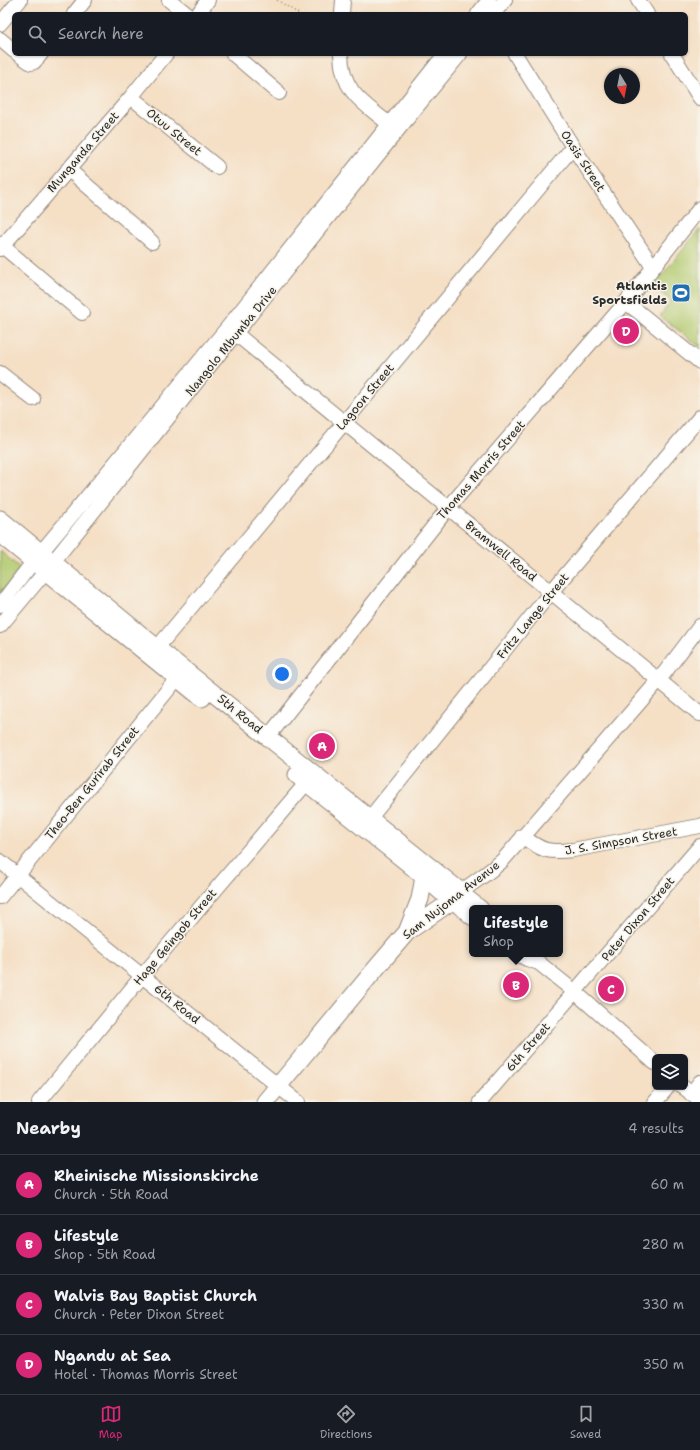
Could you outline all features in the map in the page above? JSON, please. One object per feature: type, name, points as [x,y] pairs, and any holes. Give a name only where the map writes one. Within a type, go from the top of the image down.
[{"type":"main road","name":"5th Road","points":[[0,519],[43,562],[310,778],[424,877],[457,897]]},
{"type":"main road","name":"5th Road","points":[[0,534],[43,562],[157,648],[181,674],[268,737],[310,778],[370,818],[457,897]]},
{"type":"main road","points":[[407,932],[420,899],[424,877]]},
{"type":"main road","name":"Sam Nujoma Avenue","points":[[265,1102],[372,972],[407,932],[457,897]]},
{"type":"street","points":[[0,24],[20,0]]},
{"type":"street","points":[[76,12],[85,0]]},
{"type":"street","points":[[169,0],[184,12]]},
{"type":"street","points":[[199,12],[208,0]]},
{"type":"street","points":[[342,12],[344,0]]},
{"type":"street","points":[[487,10],[505,0]]},
{"type":"street","points":[[638,0],[646,12]]},
{"type":"street","points":[[0,39],[12,49]]},
{"type":"street","points":[[21,56],[31,63],[39,56]]},
{"type":"street","name":"Munganda Street","points":[[1,246],[131,97],[164,56]]},
{"type":"street","points":[[235,56],[279,93]]},
{"type":"street","points":[[341,56],[348,85],[359,101],[393,127]]},
{"type":"street","name":"Nangolo Mbumba Drive","points":[[0,626],[43,562],[232,331],[393,127],[444,56]]},
{"type":"street","name":"Nangolo Mbumba Drive","points":[[393,127],[458,56]]},
{"type":"street","name":"Oasis Street","points":[[516,56],[573,147],[653,267]]},
{"type":"street","points":[[673,56],[700,98]]},
{"type":"street","name":"Otuu Street","points":[[131,97],[217,167]]},
{"type":"street","name":"Lagoon Street","points":[[157,648],[573,147]]},
{"type":"street","points":[[68,169],[152,242]]},
{"type":"street","name":"Thomas Morris Street","points":[[268,737],[448,508],[626,302],[700,208]]},
{"type":"street","points":[[1,246],[82,313]]},
{"type":"street","points":[[626,302],[700,362]]},
{"type":"street","name":"Bramwell Road","points":[[232,331],[700,714]]},
{"type":"street","points":[[0,373],[33,399]]},
{"type":"street","name":"Fritz Lange Street","points":[[370,818],[551,592],[700,417]]},
{"type":"street","name":"Nangolo Mbumba Drive","points":[[0,605],[43,562]]},
{"type":"street","name":"Sam Nujoma Avenue","points":[[457,897],[472,883],[492,870],[503,860],[522,836],[659,680],[700,626]]},
{"type":"street","name":"Theo-Ben Gurirab Street","points":[[0,897],[181,674]]},
{"type":"street","name":"Hage Geingob Street","points":[[39,1102],[142,976],[310,778]]},
{"type":"street","name":"J. S. Simpson Street","points":[[522,836],[537,847],[555,852],[573,850],[700,826]]},
{"type":"street","name":"Peter Dixon Street","points":[[575,992],[700,846]]},
{"type":"street","name":"6th Road","points":[[0,861],[298,1102]]},
{"type":"street","name":"5th Road","points":[[457,897],[474,905]]},
{"type":"street","name":"5th Road","points":[[457,897],[469,914]]},
{"type":"street","points":[[523,957],[527,959],[536,959],[652,1060]]},
{"type":"street","name":"6th Street","points":[[480,1102],[575,992]]},
{"type":"street","points":[[691,1094],[700,1082]]},
{"type":"street","points":[[655,1102],[665,1090]]},
{"type":"path","points":[[277,0],[296,12]]},
{"type":"green space","name":"Atlantis Sportsfields","points":[[700,229],[700,347],[660,316],[671,301],[653,286]]},
{"type":"green space","points":[[0,551],[20,568],[0,594]]},
{"type":"place","name":"Atlantis Sportsfields","points":[[681,293]]},
{"type":"place","name":"Ngandu at Sea","points":[[626,331]]},
{"type":"place","name":"Rheinische Missionskirche","points":[[322,746]]},
{"type":"place","name":"Lifestyle","points":[[516,985]]},
{"type":"place","name":"Walvis Bay Baptist Church","points":[[611,989]]}]
